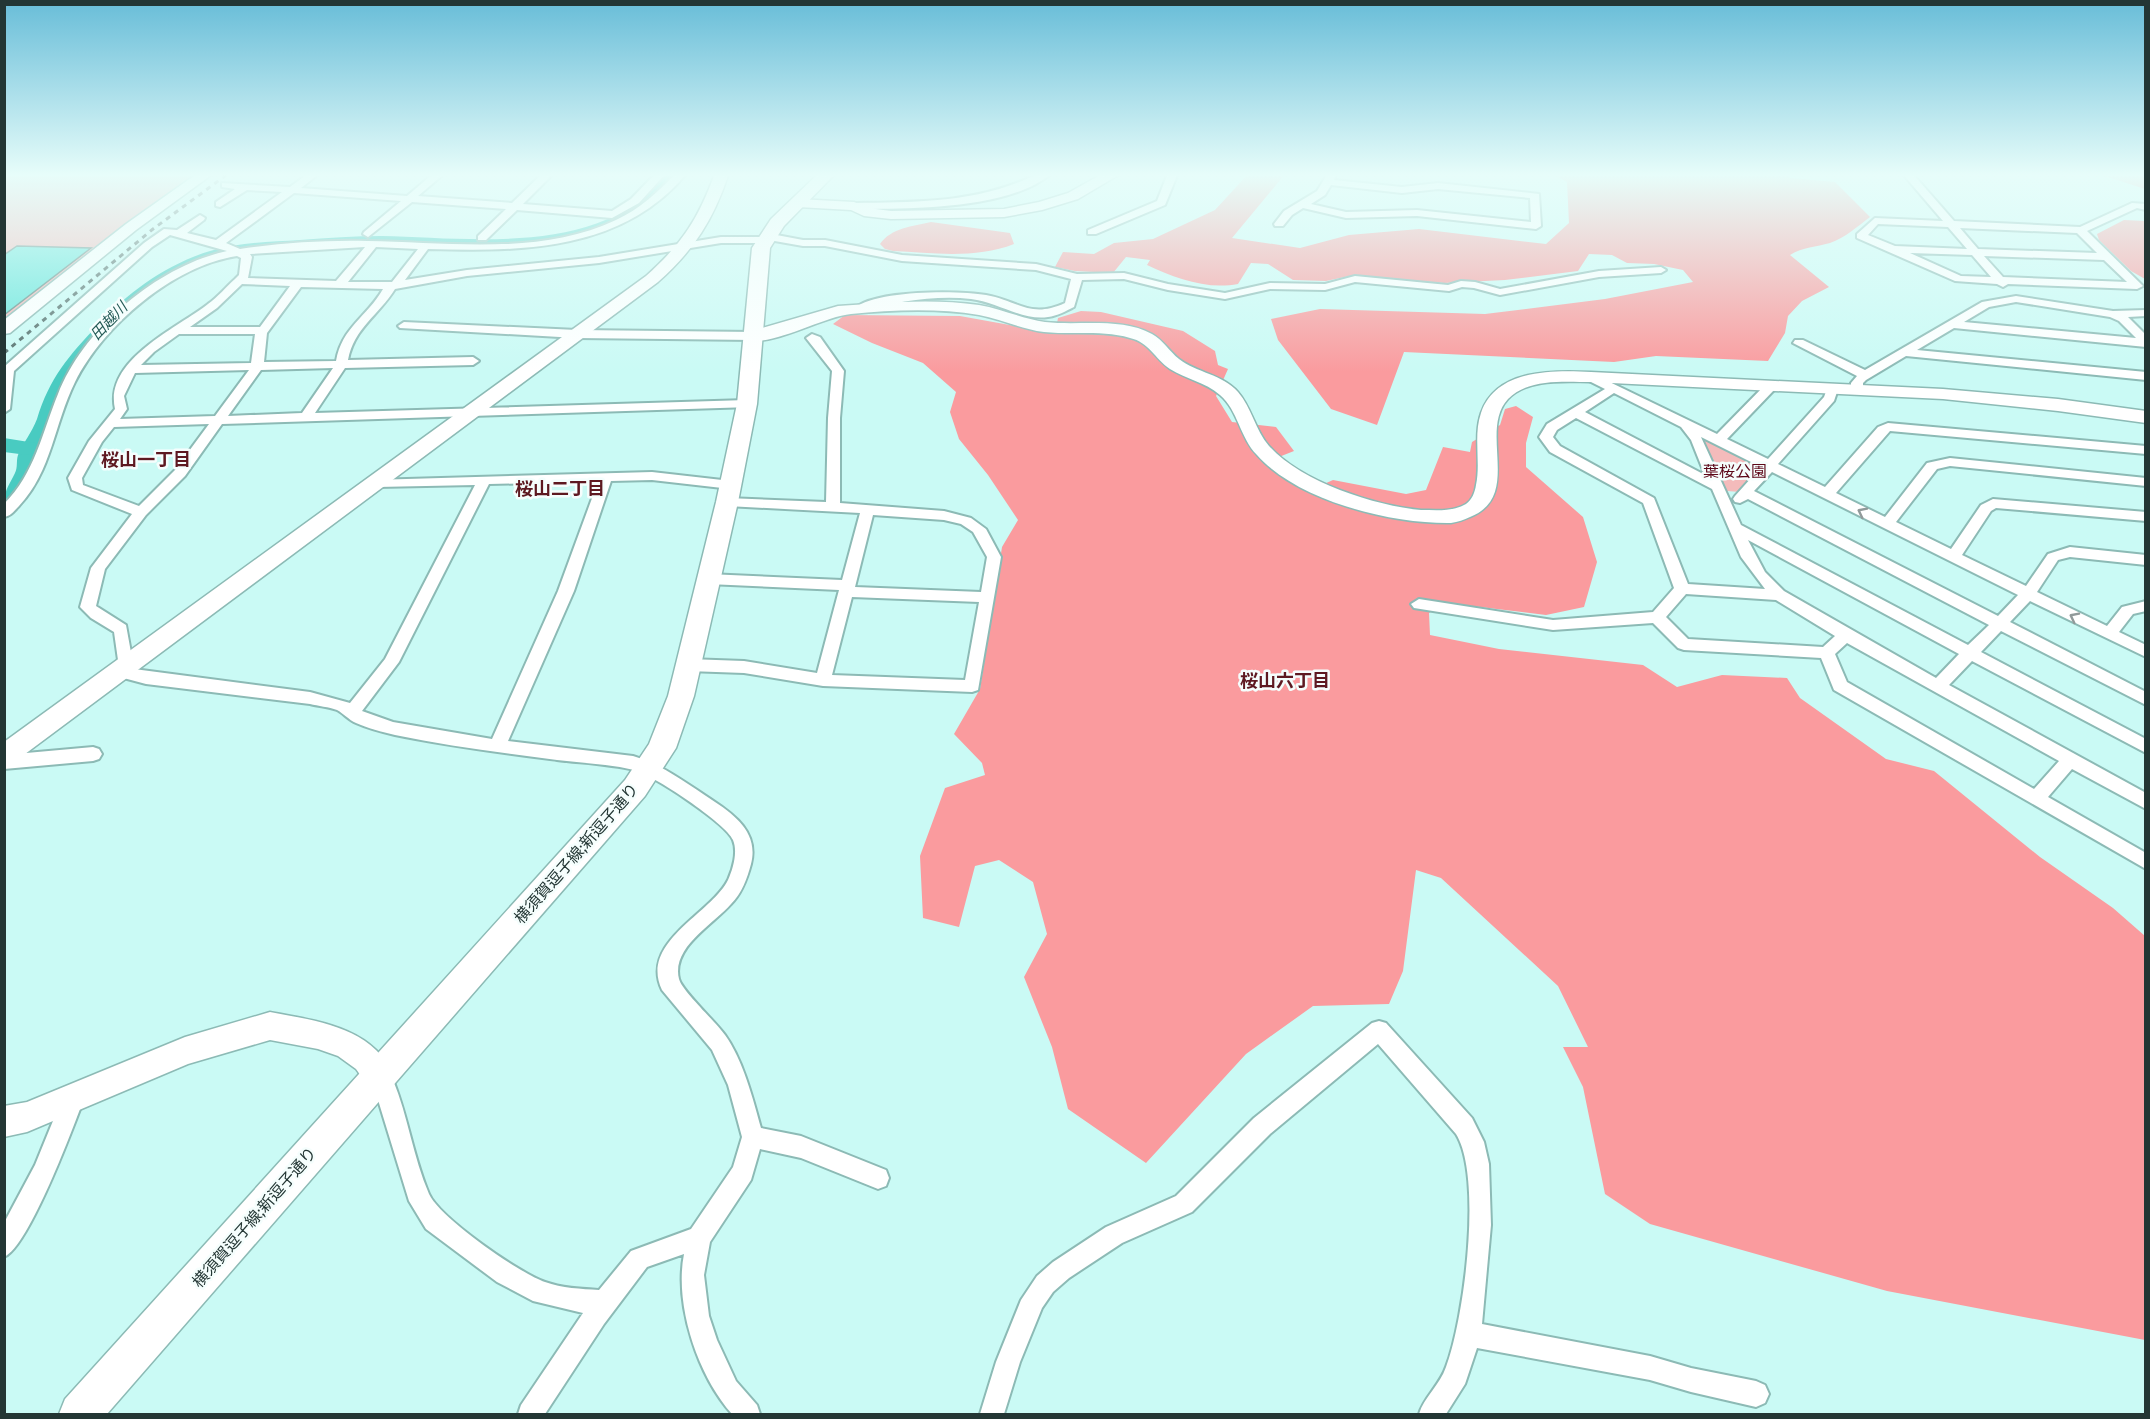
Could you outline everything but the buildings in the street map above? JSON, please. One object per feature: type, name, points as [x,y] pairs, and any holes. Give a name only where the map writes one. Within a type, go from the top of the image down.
[{"type":"main road","name":"横須賀逗子線;新逗子通り","points":[[80,1414],[555,879],[650,767],[671,726],[729,494],[747,404],[759,258],[765,239]]},
{"type":"street","points":[[4,329],[116,239]]},
{"type":"street","points":[[4,410],[6,374],[9,369],[156,239]]},
{"type":"street","points":[[141,512],[77,487],[75,478],[85,458],[121,409],[118,396],[130,369],[150,349],[213,306],[244,276],[248,260],[228,248],[197,239]]},
{"type":"street","points":[[4,513],[28,485],[40,462],[70,381],[95,346],[141,299],[176,273],[213,257],[238,239]]},
{"type":"street","points":[[228,248],[367,239]]},
{"type":"street","points":[[339,285],[370,239]]},
{"type":"street","points":[[372,239],[425,246],[502,247],[558,239]]},
{"type":"street","points":[[4,756],[124,670],[652,279],[691,239]]},
{"type":"street","points":[[239,281],[394,285],[467,273],[599,260],[688,244],[738,239]]},
{"type":"street","points":[[774,239],[825,243],[902,258],[1036,267],[1077,277],[1124,276],[1168,287],[1225,296],[1270,286],[1325,287],[1355,279],[1449,288],[1461,284],[1475,285],[1500,292],[1576,280],[1599,273],[1661,270]]},
{"type":"street","points":[[1869,239],[1959,279],[2141,290]]},
{"type":"street","points":[[1963,239],[2016,299]]},
{"type":"street","points":[[2089,239],[2141,290]]},
{"type":"street","points":[[306,417],[341,364],[344,349],[352,332],[382,301],[425,246]]},
{"type":"street","points":[[1893,249],[2107,257]]},
{"type":"street","points":[[861,309],[878,302],[903,298],[967,296],[987,298],[1036,313],[1047,314],[1070,305],[1077,277]]},
{"type":"street","points":[[124,670],[121,629],[88,607],[98,568],[141,512],[180,473],[257,367],[262,330],[298,283]]},
{"type":"street","points":[[1861,382],[1903,352],[1986,304],[2016,299],[2113,314],[2145,313]]},
{"type":"street","points":[[404,326],[577,334],[754,336],[771,334],[837,311],[964,309],[995,314],[1032,325],[1118,331],[1145,337],[1155,343],[1173,362],[1221,387],[1233,396],[1251,435],[1264,452],[1287,471],[1330,493],[1420,516],[1442,517],[1461,514],[1475,507],[1485,495],[1488,483],[1490,410],[1498,397],[1511,388],[1545,378],[1591,377],[1832,389],[1861,382],[2005,399],[2144,419]]},
{"type":"street","points":[[2113,314],[2123,320],[2145,342]]},
{"type":"street","points":[[1953,324],[2145,342]]},
{"type":"street","points":[[176,331],[262,330]]},
{"type":"street","points":[[812,338],[816,340],[838,372],[834,418],[833,507]]},
{"type":"street","points":[[1799,343],[1861,382]]},
{"type":"street","points":[[1903,352],[2145,376]]},
{"type":"street","points":[[130,369],[473,361]]},
{"type":"street","points":[[1591,377],[2145,652]]},
{"type":"street","points":[[1719,440],[1770,386]]},
{"type":"street","points":[[1614,388],[1547,432],[1546,437],[1555,449],[1649,501],[1682,589]]},
{"type":"street","points":[[1729,510],[1747,493],[1830,398],[1832,389]]},
{"type":"street","points":[[112,423],[747,404]]},
{"type":"street","points":[[1575,412],[1718,487]]},
{"type":"street","points":[[1687,425],[1697,440],[1748,557],[1760,575],[1779,595],[1845,635],[2145,802]]},
{"type":"street","points":[[1827,494],[1888,427],[2145,450]]},
{"type":"street","points":[[1887,524],[1932,466],[1940,463],[2145,482]]},
{"type":"street","points":[[377,483],[652,476],[729,494],[833,507],[958,517],[974,525],[994,557],[972,686],[823,680],[744,667],[688,665]]},
{"type":"street","points":[[497,746],[566,591],[606,477]]},
{"type":"street","points":[[353,711],[392,662],[484,481]]},
{"type":"street","points":[[1747,493],[2145,699]]},
{"type":"street","points":[[1953,557],[1986,508],[1993,504],[2145,517]]},
{"type":"street","points":[[823,680],[868,508]]},
{"type":"street","points":[[1736,528],[2145,747]]},
{"type":"street","points":[[1937,687],[2028,594],[2053,557],[2070,552],[2145,560]]},
{"type":"street","points":[[708,579],[988,597]]},
{"type":"street","points":[[1682,589],[1779,595]]},
{"type":"street","points":[[1419,604],[1553,625],[1574,625],[1657,617],[1682,589]]},
{"type":"street","points":[[2110,635],[2125,611],[2132,606],[2145,606]]},
{"type":"street","points":[[1657,617],[1684,644],[1827,653],[1845,635]]},
{"type":"street","points":[[1827,653],[1839,686],[2145,862]]},
{"type":"street","points":[[124,670],[174,682],[310,698],[341,705],[361,718],[393,728],[497,746],[614,759],[650,767],[729,821],[742,837],[747,852],[736,884],[729,894],[678,942],[667,973],[669,984],[719,1043],[738,1085],[753,1137],[743,1172],[699,1238],[692,1275],[698,1316],[705,1342],[727,1390],[748,1414]]},
{"type":"street","points":[[4,762],[93,754]]},
{"type":"street","points":[[2036,799],[2070,760]]},
{"type":"street","points":[[4,1122],[27,1117],[185,1051],[270,1026],[318,1035],[348,1046],[367,1059],[379,1076],[385,1087],[420,1201],[434,1221],[505,1274],[541,1293],[574,1300],[603,1302]]},
{"type":"street","points":[[992,1414],[1008,1362],[1033,1300],[1046,1284],[1061,1270],[1114,1235],[1184,1204],[1262,1126],[1379,1030],[1464,1126],[1473,1141],[1479,1177],[1479,1257],[1468,1334],[1456,1376],[1431,1414]]},
{"type":"street","points":[[4,1246],[33,1197],[58,1141],[74,1096]]},
{"type":"street","points":[[753,1137],[801,1147],[878,1178]]},
{"type":"street","points":[[530,1414],[574,1351],[603,1302],[645,1255],[699,1238]]},
{"type":"street","points":[[1468,1334],[1650,1368],[1691,1380],[1756,1394]]},
{"type":"green space","points":[[5,239],[120,239],[5,331]]},
{"type":"green space","name":"葉桜公園","points":[[1702,441],[1713,441],[1759,464],[1761,470],[1740,492],[1727,491]]},
{"type":"shaded area","points":[[885,239],[1012,239],[1014,244],[985,252],[939,254],[893,251],[885,249],[880,244]]},
{"type":"shaded area","points":[[1151,239],[1240,239],[1300,248],[1333,239],[1506,239],[1546,244],[1551,239],[1839,239],[1790,255],[1829,287],[1802,301],[1788,316],[1785,333],[1768,361],[1656,356],[1614,362],[1404,352],[1377,425],[1331,409],[1278,340],[1271,319],[1320,309],[1485,314],[1605,299],[1693,282],[1683,270],[1654,264],[1627,263],[1612,255],[1589,254],[1578,271],[1505,280],[1444,283],[1354,275],[1326,281],[1293,280],[1268,264],[1251,263],[1238,284],[1214,285],[1191,282],[1169,274],[1147,265],[1150,260],[1126,257],[1113,273],[1075,271],[1055,267],[1063,252],[1094,254],[1114,243]]},
{"type":"shaded area","points":[[2145,239],[2145,279],[2131,271],[2099,240]]},
{"type":"shaded area","points":[[1081,311],[1101,312],[1183,331],[1215,351],[1218,365],[1228,369],[1216,396],[1232,422],[1276,427],[1294,451],[1269,461],[1324,484],[1333,480],[1406,494],[1426,490],[1443,447],[1470,452],[1472,442],[1500,425],[1505,409],[1516,406],[1533,417],[1526,443],[1526,467],[1583,517],[1597,562],[1584,607],[1546,615],[1447,603],[1429,613],[1430,635],[1499,649],[1643,665],[1677,687],[1722,675],[1787,678],[1800,698],[1886,759],[1934,771],[2040,857],[2113,908],[2145,936],[2145,1340],[1887,1291],[1650,1224],[1605,1194],[1583,1087],[1563,1047],[1588,1047],[1558,986],[1441,878],[1416,870],[1403,971],[1389,1004],[1313,1006],[1246,1054],[1146,1163],[1068,1109],[1052,1047],[1024,977],[1047,934],[1033,882],[999,860],[975,866],[959,927],[923,918],[920,856],[945,788],[985,775],[982,763],[954,734],[980,689],[1002,547],[1018,520],[988,475],[959,439],[950,412],[956,392],[923,363],[872,343],[833,324],[845,315],[960,316],[1055,333],[1058,318]]},
{"type":"water","name":"田越川","points":[[309,239],[547,239],[500,245],[243,249],[199,259],[177,270],[86,349],[24,481],[5,506],[6,492],[16,471],[18,455],[35,424],[48,392],[61,368],[88,336],[122,301],[164,271],[210,251],[255,243]]},
{"type":"waterway","points":[[4,445],[27,448]]},
{"type":"railway","points":[[4,353],[141,239]]},
{"type":"district","name":"桜山一丁目","points":[[146,460]]},
{"type":"district","name":"桜山二丁目","points":[[560,489]]},
{"type":"district","name":"桜山六丁目","points":[[1285,681]]}]
